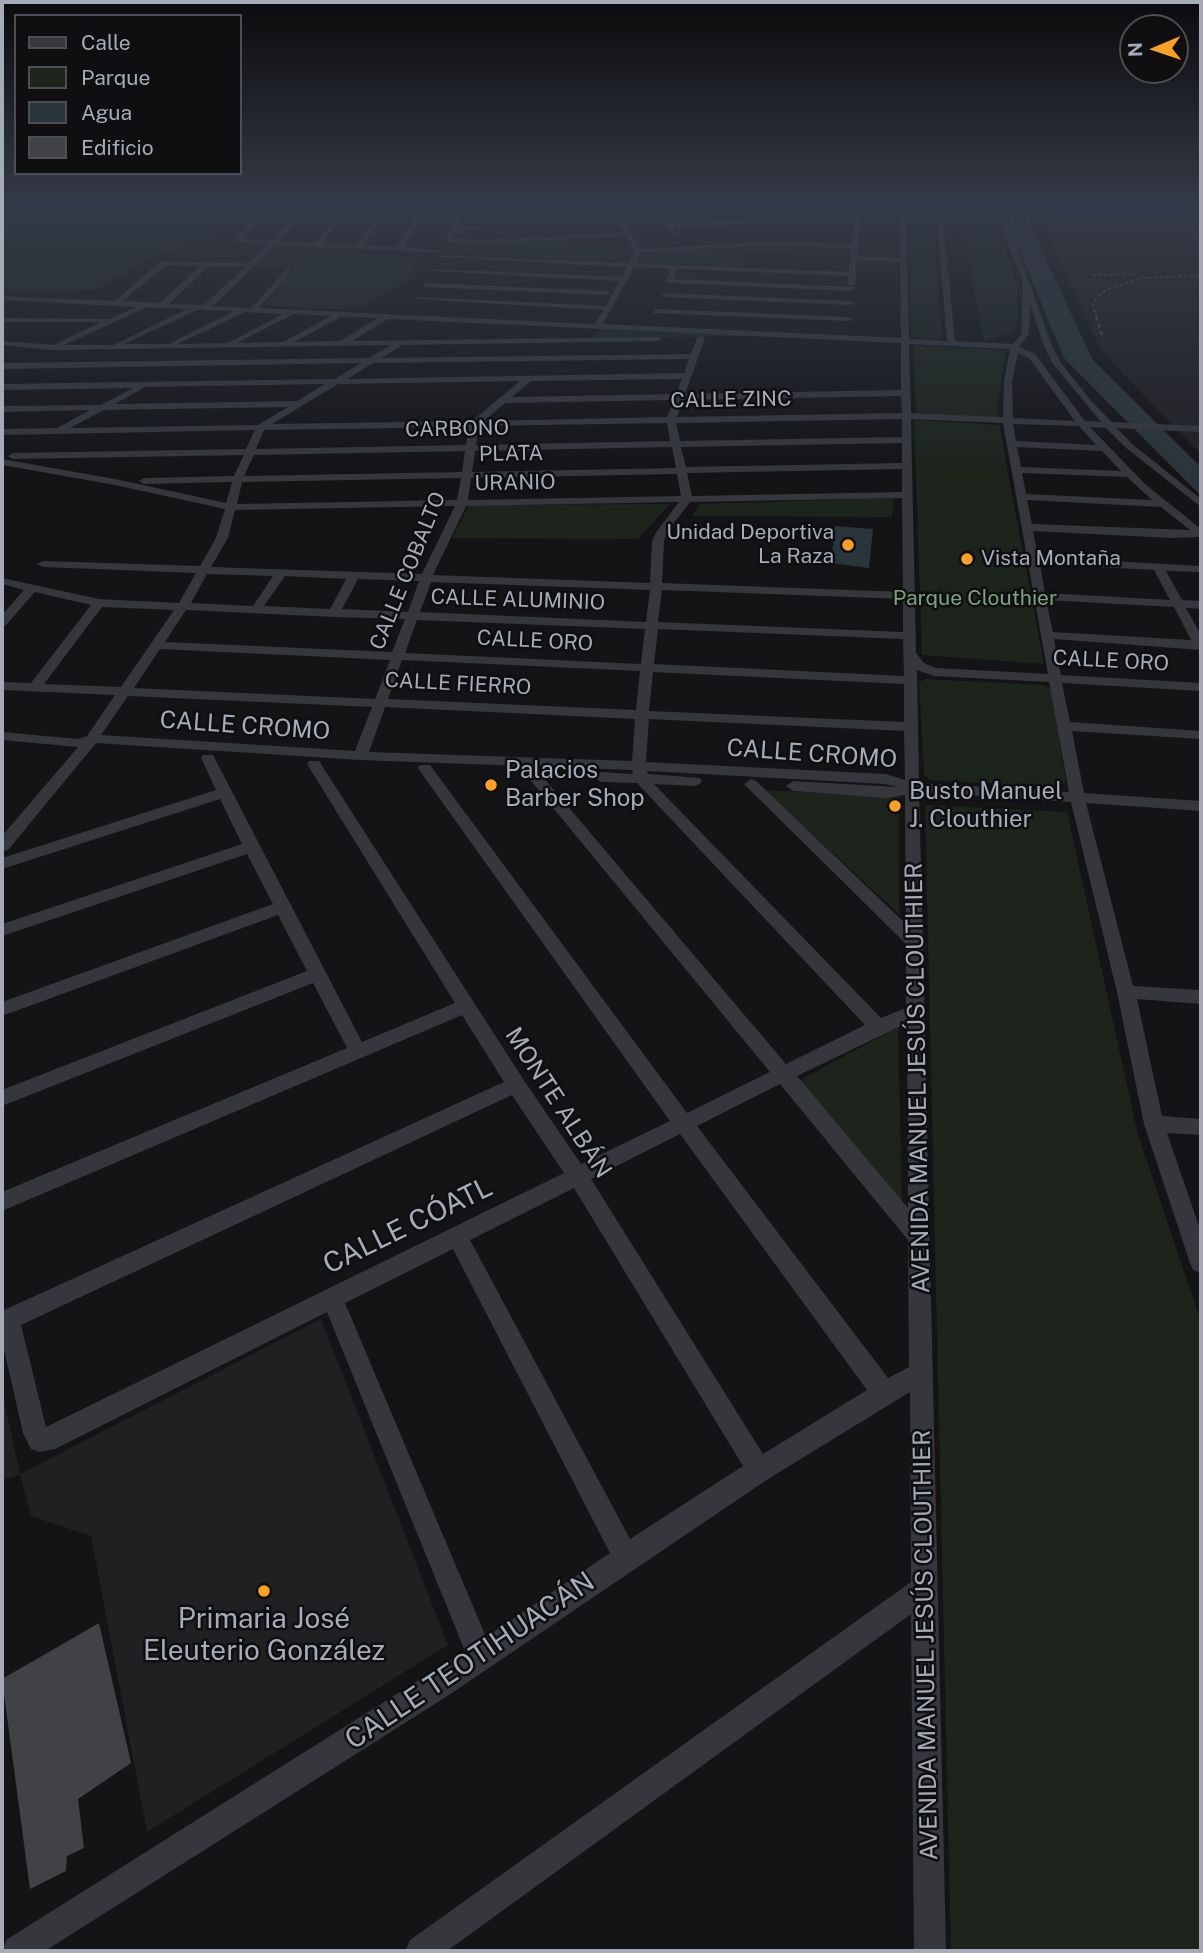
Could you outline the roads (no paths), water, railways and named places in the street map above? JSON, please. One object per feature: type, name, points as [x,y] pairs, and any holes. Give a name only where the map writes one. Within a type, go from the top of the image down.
[{"type":"street","points":[[117,303],[125,296]]},
{"type":"street","points":[[163,305],[172,296]]},
{"type":"street","points":[[112,347],[203,307],[215,296]]},
{"type":"street","points":[[254,309],[265,296]]},
{"type":"street","points":[[410,316],[420,296]]},
{"type":"street","points":[[592,326],[605,296]]},
{"type":"street","points":[[474,424],[579,340],[608,308],[612,296]]},
{"type":"street","points":[[649,322],[663,296]]},
{"type":"street","points":[[722,296],[850,303]]},
{"type":"street","points":[[847,337],[850,296]]},
{"type":"street","name":"AVENIDA MANUEL JESÚS CLOUTHIER","points":[[903,296],[917,945],[930,1951]]},
{"type":"street","points":[[947,296],[951,342]]},
{"type":"street","points":[[1026,296],[1025,334],[1015,347],[1008,382],[1008,420],[1046,635],[1077,798],[1126,992],[1154,1124],[1201,1263]]},
{"type":"street","points":[[1032,296],[1052,355],[1107,425],[1128,446],[1201,505]]},
{"type":"street","points":[[2,298],[904,339],[1015,347],[1032,356],[1082,424],[1129,474],[1161,504],[1201,533]]},
{"type":"street","points":[[419,299],[608,308]]},
{"type":"street","points":[[3,367],[147,304]]},
{"type":"street","points":[[167,346],[244,309]]},
{"type":"street","points":[[4,459],[293,311]]},
{"type":"street","points":[[656,311],[849,319]]},
{"type":"street","points":[[284,344],[342,313]]},
{"type":"street","points":[[344,343],[389,315]]},
{"type":"street","points":[[2,846],[126,691],[206,569],[222,538],[238,479],[261,427],[440,318]]},
{"type":"street","points":[[3,320],[114,320]]},
{"type":"street","points":[[38,329],[60,320]]},
{"type":"street","points":[[3,344],[27,334]]},
{"type":"street","points":[[3,344],[51,348],[791,335]]},
{"type":"street","points":[[701,338],[671,420],[687,499],[668,522],[658,541],[656,587],[642,714],[640,772],[877,1027]]},
{"type":"street","points":[[3,367],[694,356]]},
{"type":"street","points":[[2,387],[687,376]]},
{"type":"street","points":[[501,400],[905,393]]},
{"type":"street","points":[[2,409],[298,404]]},
{"type":"street","name":"CALLE ZINC","points":[[2,432],[906,416],[1201,429]]},
{"type":"street","name":"CALLE COBALTO","points":[[360,756],[411,615],[462,503],[474,424]]},
{"type":"street","points":[[1091,433],[1094,430],[1103,430],[1128,446]]},
{"type":"street","name":"CARBONO","points":[[4,459],[906,440]]},
{"type":"street","points":[[1013,444],[1107,448]]},
{"type":"street","name":"URANIO","points":[[4,459],[230,507],[908,495]]},
{"type":"street","name":"PLATA","points":[[115,482],[907,466]]},
{"type":"street","points":[[1017,470],[1129,474]]},
{"type":"street","points":[[1190,496],[1201,512]]},
{"type":"street","points":[[1023,497],[1161,504]]},
{"type":"street","points":[[1028,527],[1170,535],[1201,533]]},
{"type":"street","points":[[1034,560],[1201,569]]},
{"type":"street","points":[[43,564],[910,596]]},
{"type":"street","points":[[1158,567],[1201,645]]},
{"type":"street","points":[[257,608],[281,573]]},
{"type":"street","points":[[334,613],[354,575]]},
{"type":"street","name":"CALLE ALUMINIO","points":[[2,581],[99,603],[910,636]]},
{"type":"street","points":[[2,622],[33,587]]},
{"type":"street","points":[[1040,596],[1201,605]]},
{"type":"street","points":[[34,688],[99,603]]},
{"type":"street","points":[[1046,635],[1201,645]]},
{"type":"street","name":"CALLE ORO","points":[[157,645],[911,680]]},
{"type":"street","points":[[910,653],[919,666],[934,672]]},
{"type":"street","points":[[911,680],[921,674],[934,672]]},
{"type":"street","name":"CALLE ORO","points":[[934,672],[1201,687]]},
{"type":"street","name":"CALLE FIERRO","points":[[2,686],[913,726]]},
{"type":"street","points":[[1063,726],[1201,734]]},
{"type":"street","name":"CALLE CROMO","points":[[2,736],[85,743],[640,772],[886,779],[913,786]]},
{"type":"street","name":"CALLE CROMO","points":[[85,743],[208,758],[314,764],[533,773],[640,772],[751,784],[888,793],[903,791],[913,786]]},
{"type":"street","points":[[208,758],[251,847],[359,1052]]},
{"type":"street","name":"MONTE ALBÁN","points":[[314,764],[516,1085],[577,1175],[759,1470]]},
{"type":"street","points":[[425,768],[884,1393]]},
{"type":"street","points":[[533,773],[921,1239]]},
{"type":"street","points":[[751,784],[917,945]]},
{"type":"street","points":[[913,786],[1201,806]]},
{"type":"street","points":[[2,864],[225,792]]},
{"type":"street","points":[[2,818],[22,821]]},
{"type":"street","points":[[2,930],[251,847]]},
{"type":"street","points":[[2,1009],[282,907]]},
{"type":"street","points":[[2,1098],[317,974]]},
{"type":"street","points":[[1126,992],[1201,997]]},
{"type":"street","points":[[2,1202],[467,1005]]},
{"type":"street","name":"CALLE CÓATL","points":[[5,1320],[35,1433],[38,1439],[43,1440],[877,1027],[918,1011]]},
{"type":"street","points":[[5,1320],[516,1085]]},
{"type":"street","points":[[1154,1124],[1201,1127]]},
{"type":"street","points":[[457,1236],[626,1557]]},
{"type":"street","points":[[332,1298],[480,1655]]},
{"type":"street","name":"CALLE TEOTIHUACÁN","points":[[17,1951],[439,1685],[759,1470],[884,1393],[922,1373]]},
{"type":"street","points":[[421,1951],[925,1588]]},
{"type":"water","points":[[1038,296],[1063,296],[1092,359],[1201,467],[1201,496],[1064,358]]},
{"type":"water","points":[[835,526],[873,529],[869,568],[831,563]]},
{"type":"railway","points":[[1097,318],[1093,306],[1098,296]]},
{"type":"railway","points":[[1096,316],[1102,335]]},
{"type":"place","name":"Unidad Deportiva La Raza","points":[[848,545]]},
{"type":"place","name":"Vista Montaña","points":[[967,559]]},
{"type":"place","name":"Palacios Barber Shop","points":[[491,785]]},
{"type":"place","name":"Busto Manuel J. Clouthier","points":[[895,806]]},
{"type":"place","name":"Primaria José Eleuterio González","points":[[264,1591]]},
{"type":"park label","name":"Parque Clouthier","points":[[975,599]]}]
